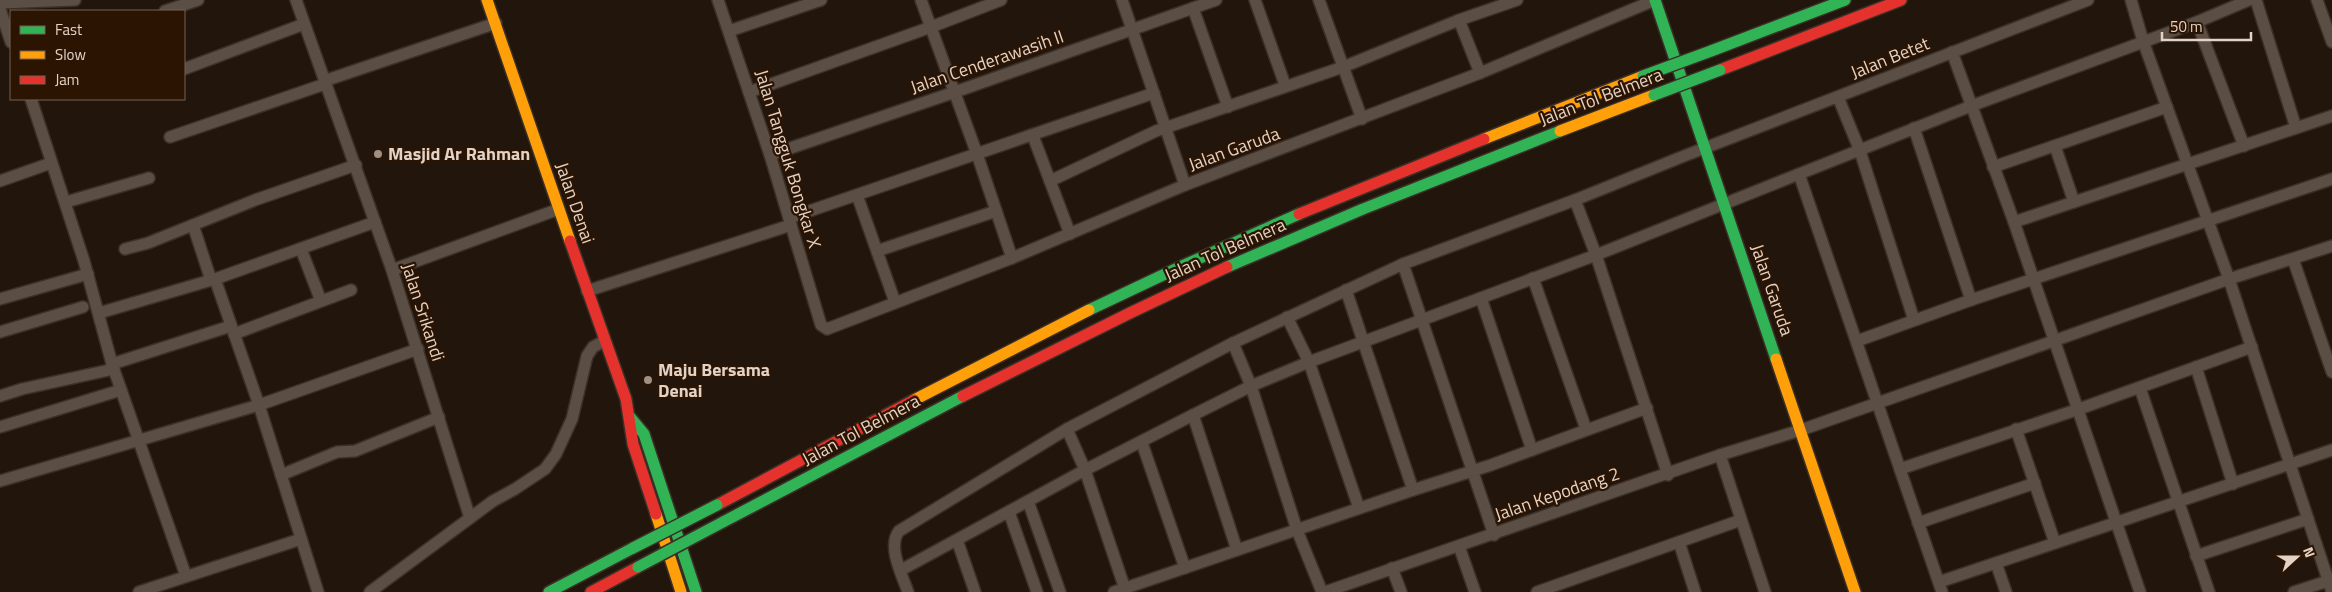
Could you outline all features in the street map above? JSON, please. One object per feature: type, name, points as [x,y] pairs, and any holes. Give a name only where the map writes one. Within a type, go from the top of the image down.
[{"type":"main road","name":"Jalan Denai","points":[[488,0],[604,341],[616,369],[630,417],[630,431],[633,444],[681,592]]},
{"type":"main road","name":"Jalan Garuda","points":[[1655,0],[1855,592]]},
{"type":"main road","name":"Jalan Tol Belmera","points":[[549,592],[717,505],[992,358],[1182,266],[1341,196],[1643,76],[1845,0]]},
{"type":"main road","name":"Jalan Tol Belmera","points":[[591,592],[1005,374],[1192,283],[1351,214],[1901,0]]},
{"type":"main road","name":"Jalan Denai","points":[[630,417],[644,434],[696,592]]},
{"type":"street","points":[[0,3],[75,0]]},
{"type":"street","points":[[169,10],[198,0]]},
{"type":"street","name":"Jalan Srikandi","points":[[296,0],[392,270],[470,518]]},
{"type":"street","name":"Jalan Tangguk Bongkar X","points":[[718,0],[770,154],[822,325],[825,328]]},
{"type":"street","points":[[729,32],[821,0]]},
{"type":"street","points":[[921,0],[977,154],[1012,258]]},
{"type":"street","points":[[749,92],[1001,0]]},
{"type":"street","points":[[1122,0],[1185,185]]},
{"type":"street","name":"Jalan Cenderawasih II","points":[[770,154],[955,92],[1216,0]]},
{"type":"street","points":[[1255,0],[1285,85]]},
{"type":"street","points":[[1320,0],[1362,120]]},
{"type":"street","points":[[1050,181],[1156,131],[1228,107],[1285,85],[1343,67],[1460,20],[1516,0]]},
{"type":"street","name":"Jalan Garuda","points":[[825,328],[1012,258],[1185,185],[1362,120],[1655,0]]},
{"type":"street","name":"Jalan Betet","points":[[908,592],[894,542],[899,531],[1067,429],[1233,343],[1403,264],[1575,200],[2088,0]]},
{"type":"street","points":[[2131,0],[2143,41],[2229,279],[2330,586],[2294,592]]},
{"type":"street","points":[[901,570],[1085,470],[1142,443],[1251,386],[1309,362],[1725,204],[1971,106],[2197,22],[2249,0]]},
{"type":"street","points":[[2256,0],[2296,128]]},
{"type":"street","points":[[2317,0],[2332,42]]},
{"type":"street","points":[[1193,8],[1228,107]]},
{"type":"street","points":[[0,9],[3,28],[10,40]]},
{"type":"street","points":[[1460,20],[1480,73]]},
{"type":"street","points":[[2197,22],[2244,146]]},
{"type":"street","points":[[170,137],[496,23]]},
{"type":"street","points":[[185,69],[304,24]]},
{"type":"street","points":[[1952,52],[2014,222],[2140,592]]},
{"type":"street","points":[[587,291],[790,222],[857,195],[1154,93]]},
{"type":"street","points":[[1838,97],[1860,150],[1914,320]]},
{"type":"street","points":[[31,100],[51,163],[66,202],[113,366],[186,576]]},
{"type":"street","points":[[1994,167],[2167,107]]},
{"type":"street","points":[[2014,222],[2332,116]]},
{"type":"street","points":[[1914,128],[1971,300]]},
{"type":"street","points":[[1033,136],[1070,234]]},
{"type":"street","points":[[2055,146],[2074,202]]},
{"type":"street","points":[[0,180],[51,163]]},
{"type":"street","points":[[125,249],[148,243],[255,200],[356,165]]},
{"type":"street","points":[[1799,174],[1879,403],[1940,587],[1996,563],[2332,450]]},
{"type":"street","points":[[66,202],[150,178]]},
{"type":"street","points":[[1857,341],[1971,300],[2332,178]]},
{"type":"street","points":[[857,195],[895,302]]},
{"type":"street","points":[[1575,200],[1596,254],[1668,475]]},
{"type":"street","points":[[392,270],[559,209]]},
{"type":"street","points":[[877,251],[996,211]]},
{"type":"street","points":[[99,313],[213,279],[375,222]]},
{"type":"street","points":[[193,225],[259,405],[318,592]]},
{"type":"street","name":"Jalan Kepodang 2","points":[[1323,592],[1340,589],[1392,568],[1494,535],[1668,475],[1720,455],[1801,430],[2229,279],[2332,246]]},
{"type":"street","points":[[301,249],[321,301]]},
{"type":"street","points":[[2293,259],[2332,372]]},
{"type":"street","points":[[1403,264],[1494,535]]},
{"type":"street","points":[[0,299],[88,274]]},
{"type":"street","points":[[1533,278],[1586,429]]},
{"type":"street","points":[[0,396],[113,366],[233,330],[351,290]]},
{"type":"street","points":[[1346,290],[1413,490]]},
{"type":"street","points":[[1481,298],[1532,450]]},
{"type":"street","points":[[0,332],[83,306]]},
{"type":"street","points":[[1287,317],[1309,362],[1359,508]]},
{"type":"street","points":[[370,592],[493,501],[545,469],[564,440],[572,419],[587,356],[594,346],[604,341]]},
{"type":"street","points":[[1233,343],[1251,386],[1297,530],[1323,592]]},
{"type":"street","points":[[1900,468],[2140,388],[2252,347]]},
{"type":"street","points":[[0,481],[259,405],[418,350]]},
{"type":"street","points":[[2196,368],[2233,484]]},
{"type":"street","points":[[2140,388],[2209,592]]},
{"type":"street","points":[[0,428],[121,390]]},
{"type":"street","points":[[1067,429],[1085,470],[1122,591],[1184,568],[1532,450],[1647,408]]},
{"type":"street","points":[[1193,415],[1237,550]]},
{"type":"street","points":[[281,474],[337,452],[355,451],[439,417]]},
{"type":"street","points":[[2016,429],[2054,543]]},
{"type":"street","points":[[1142,443],[1184,568]]},
{"type":"street","points":[[1720,455],[1765,592]]},
{"type":"street","points":[[1918,523],[2035,483]]},
{"type":"street","points":[[1028,501],[1060,592]]},
{"type":"street","points":[[1009,512],[1037,592]]},
{"type":"street","points":[[2196,556],[2308,519]]},
{"type":"street","points":[[1537,592],[1741,520]]},
{"type":"street","points":[[139,592],[301,539]]},
{"type":"street","points":[[956,540],[975,592]]},
{"type":"street","points":[[1678,542],[1695,592]]},
{"type":"street","points":[[1459,546],[1474,592]]},
{"type":"street","points":[[1996,563],[2006,592]]},
{"type":"street","points":[[1392,568],[1401,592]]},
{"type":"traffic: fast","points":[[1655,0],[1776,359]]},
{"type":"traffic: fast","points":[[1711,51],[1845,0]]},
{"type":"traffic: fast","points":[[1643,76],[1711,51]]},
{"type":"traffic: fast","points":[[1654,95],[1720,70]]},
{"type":"traffic: fast","points":[[1227,267],[1363,209],[1560,131]]},
{"type":"traffic: fast","points":[[1089,310],[1299,214]]},
{"type":"traffic: fast","points":[[723,522],[963,396]]},
{"type":"traffic: fast","points":[[630,417],[644,434],[696,592]]},
{"type":"traffic: fast","points":[[633,548],[717,505]]},
{"type":"traffic: fast","points":[[638,567],[723,522]]},
{"type":"traffic: fast","points":[[549,592],[633,548]]},
{"type":"traffic: slow","points":[[487,0],[570,241]]},
{"type":"traffic: slow","points":[[1484,139],[1643,76]]},
{"type":"traffic: slow","points":[[1560,131],[1654,95]]},
{"type":"traffic: slow","points":[[914,400],[1089,310]]},
{"type":"traffic: slow","points":[[1776,359],[1855,592]]},
{"type":"traffic: slow","points":[[656,514],[681,592]]},
{"type":"traffic: jam","points":[[1720,70],[1901,0]]},
{"type":"traffic: jam","points":[[1299,214],[1484,139]]},
{"type":"traffic: jam","points":[[570,241],[626,399],[633,444],[656,514]]},
{"type":"traffic: jam","points":[[963,396],[1227,267]]},
{"type":"traffic: jam","points":[[717,505],[914,400]]},
{"type":"traffic: jam","points":[[591,592],[638,567]]},
{"type":"place","name":"Masjid Ar Rahman","points":[[378,154]]},
{"type":"place","name":"Maju Bersama Denai","points":[[648,380]]}]
